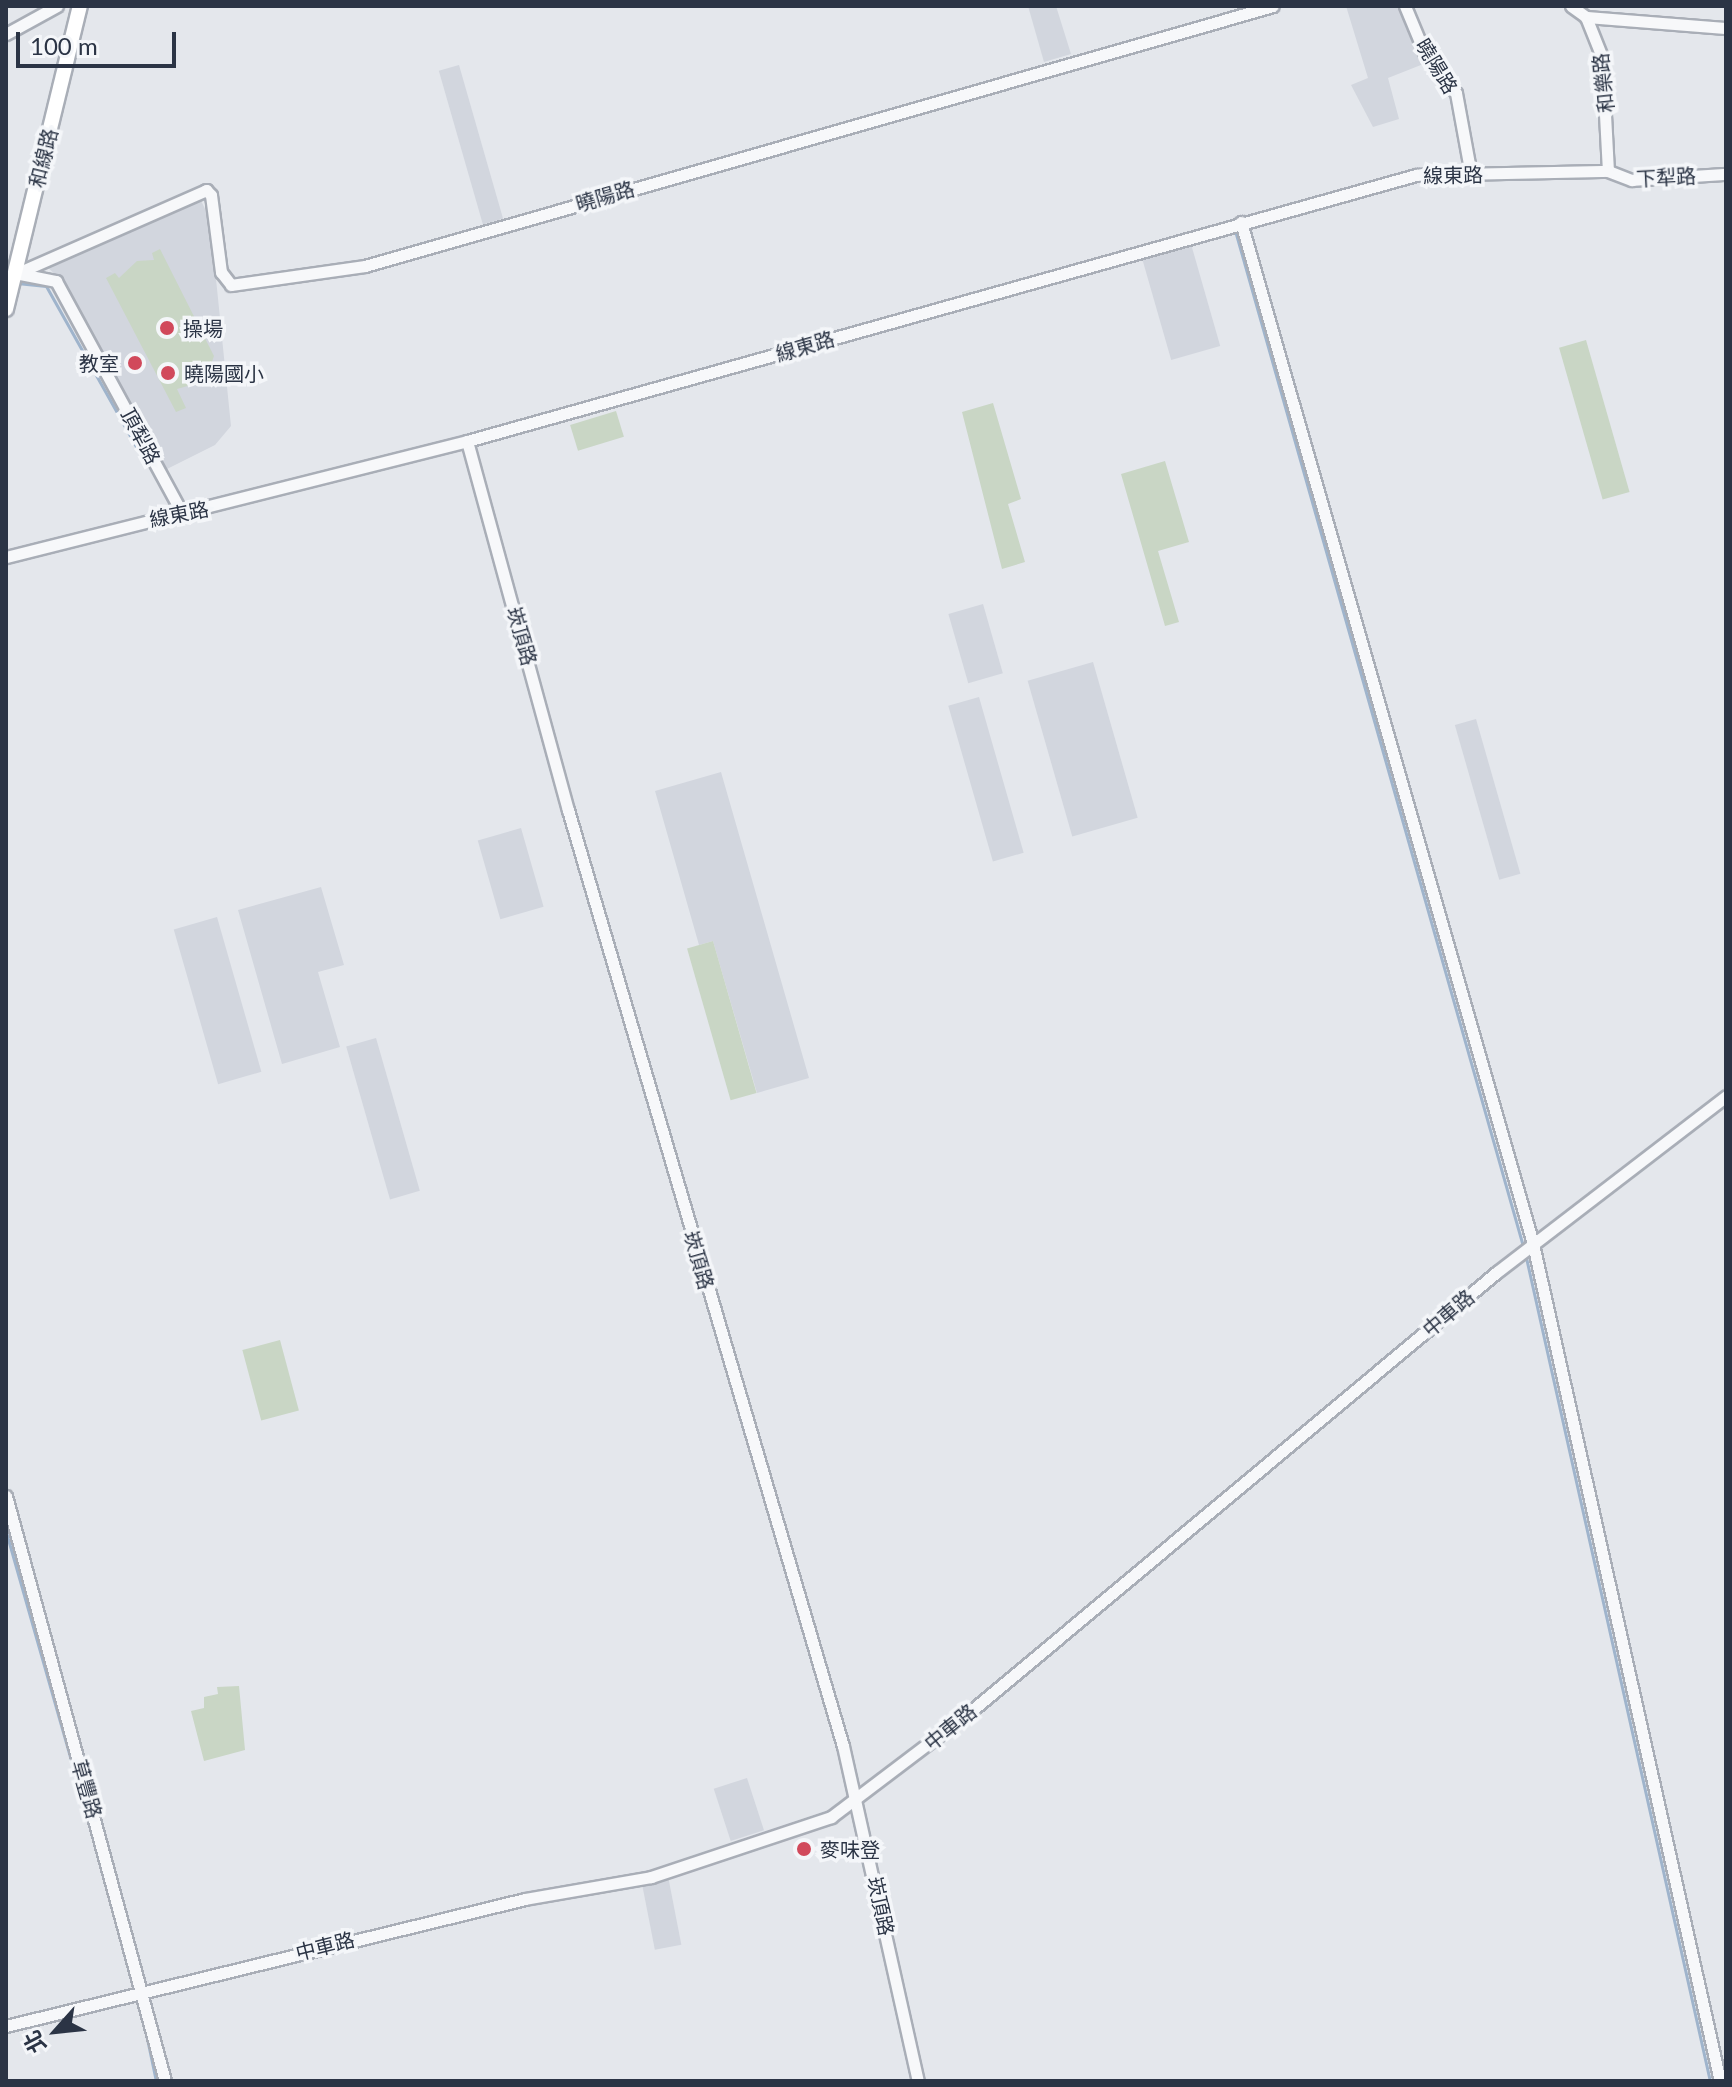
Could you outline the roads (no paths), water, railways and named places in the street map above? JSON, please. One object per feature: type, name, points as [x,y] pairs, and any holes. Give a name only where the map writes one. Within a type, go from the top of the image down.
[{"type":"main road","name":"和線路","points":[[6,309],[11,276],[80,6]]},
{"type":"street","points":[[6,34],[57,6]]},
{"type":"street","name":"曉陽路","points":[[11,276],[206,190],[211,195],[221,272],[231,285],[365,266],[1273,6]]},
{"type":"street","name":"曉陽路","points":[[1405,6],[1425,54],[1456,93],[1471,175]]},
{"type":"street","points":[[1571,6],[1586,17],[1726,28]]},
{"type":"street","name":"和樂路","points":[[1586,17],[1602,57],[1608,171]]},
{"type":"street","name":"線東路","points":[[6,557],[181,511],[200,511],[467,441],[1416,175],[1608,171]]},
{"type":"street","name":"下犁路","points":[[1608,171],[1632,180],[1726,174]]},
{"type":"street","points":[[1241,222],[1533,1244],[1720,2081]]},
{"type":"street","name":"頂犁路","points":[[11,276],[56,281],[181,511]]},
{"type":"street","name":"崁頂路","points":[[467,441],[568,810],[857,1801],[918,2081]]},
{"type":"street","name":"中車路","points":[[6,2026],[496,1905],[666,1873],[831,1817],[857,1801],[1533,1244],[1726,1096]]},
{"type":"street","name":"草豐路","points":[[6,1496],[145,1992],[165,2081]]},
{"type":"waterway","points":[[1236,234],[1523,1246]]},
{"type":"waterway","points":[[17,283],[46,286],[139,452]]},
{"type":"waterway","points":[[1525,1253],[1710,2081]]},
{"type":"waterway","points":[[6,1532],[109,1894]]},
{"type":"waterway","points":[[145,2029],[156,2081]]},
{"type":"place","name":"操場","points":[[167,328]]},
{"type":"place","name":"教室","points":[[135,363]]},
{"type":"place","name":"曉陽國小","points":[[168,373]]},
{"type":"place","name":"麥味登","points":[[804,1849]]}]
